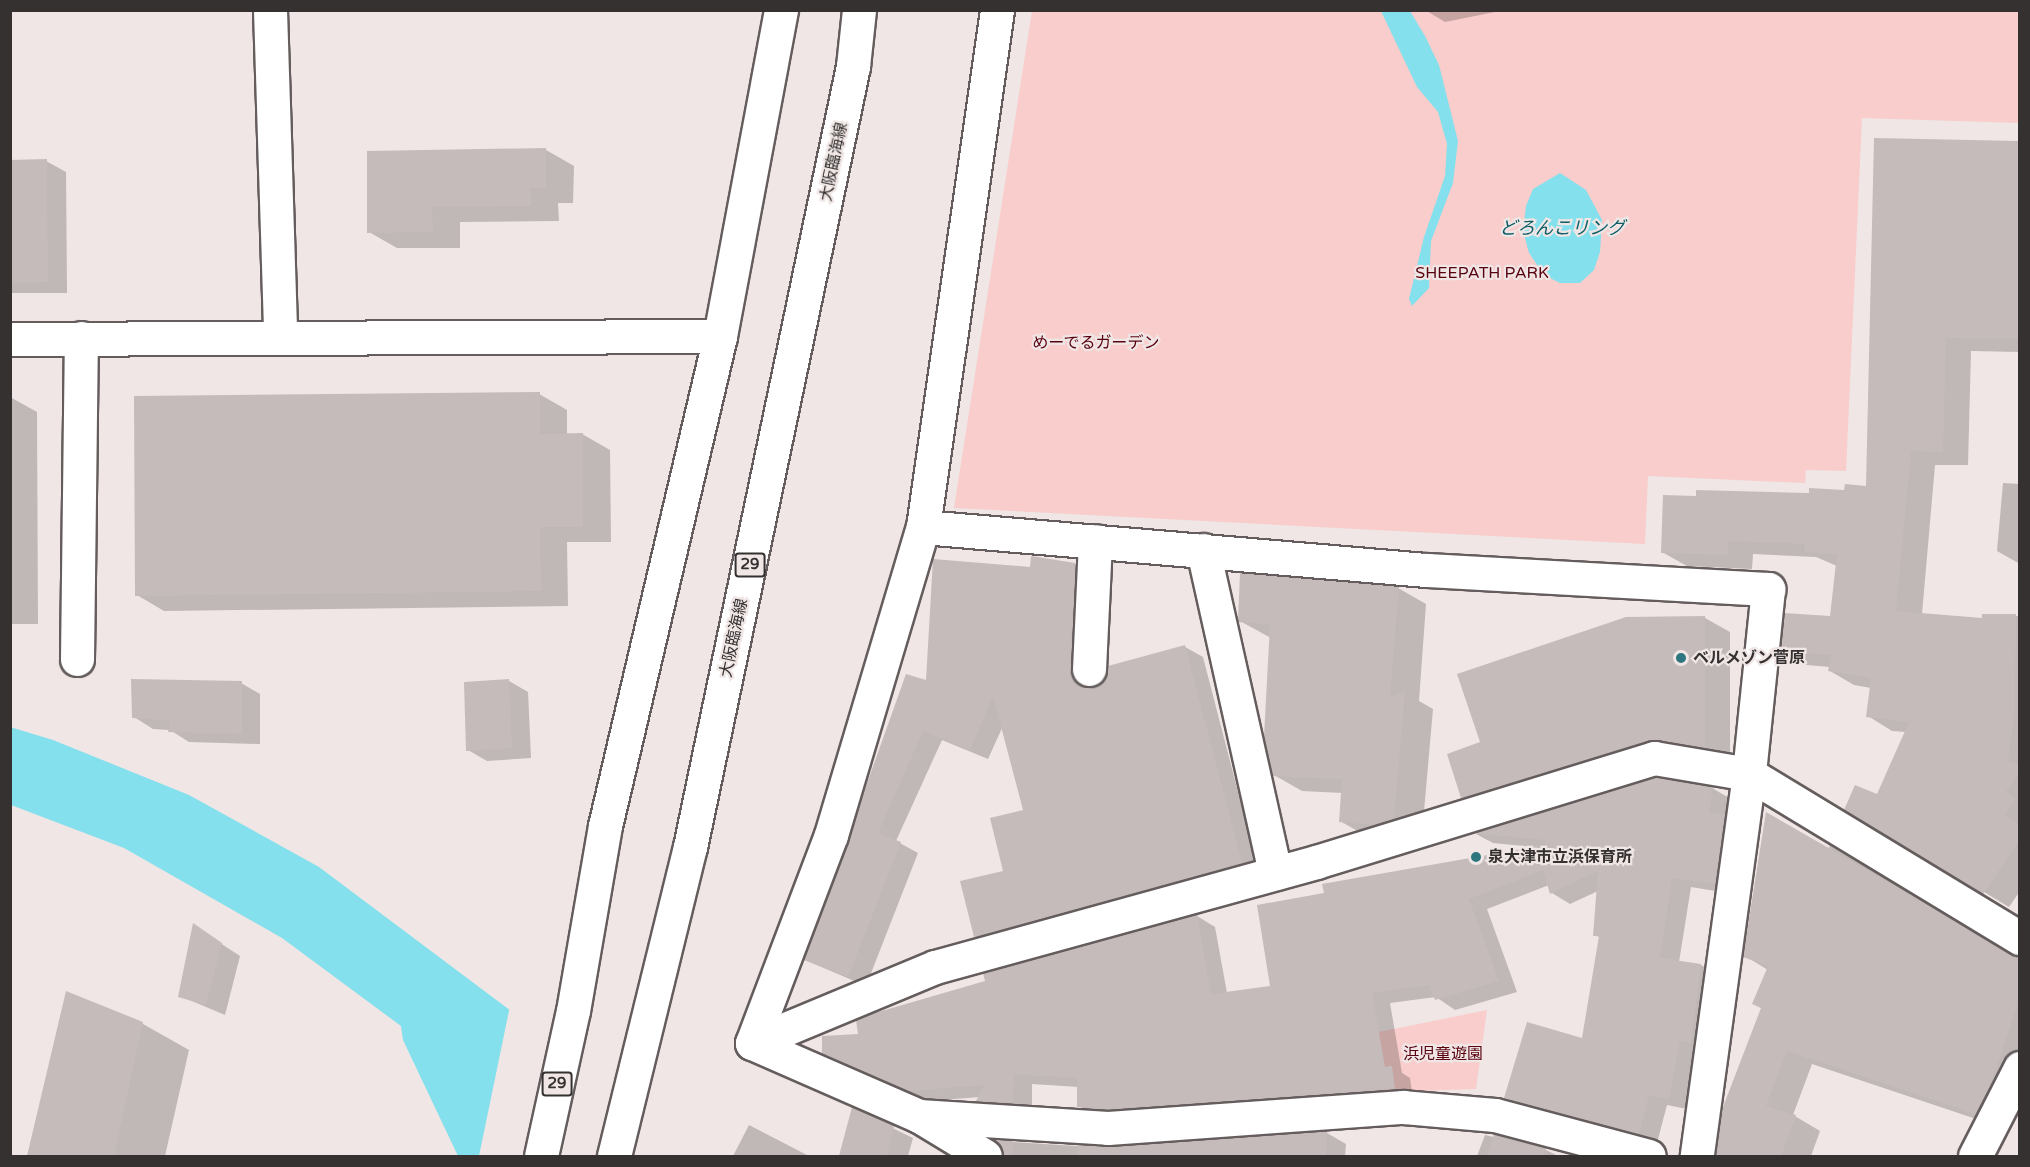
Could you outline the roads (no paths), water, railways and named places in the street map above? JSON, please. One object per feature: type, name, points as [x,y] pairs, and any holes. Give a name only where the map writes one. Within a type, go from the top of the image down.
[{"type":"street","points":[[270,10],[280,336]]},
{"type":"street","name":"29","points":[[542,1156],[573,1011],[605,826],[720,336],[781,10]]},
{"type":"street","name":"大阪臨海線","points":[[614,1156],[622,1115],[693,836],[851,78],[859,10]]},
{"type":"street","points":[[752,1043],[831,835],[923,527],[998,10]]},
{"type":"street","points":[[10,339],[280,336],[720,336]]},
{"type":"street","points":[[77,658],[81,338]]},
{"type":"street","points":[[923,527],[1426,570],[1768,589],[1749,774],[1698,1156]]},
{"type":"street","points":[[1089,669],[1095,542]]},
{"type":"street","points":[[1203,550],[1275,873]]},
{"type":"street","points":[[752,1043],[935,967],[1275,873],[1654,758],[1749,774],[2019,938]]},
{"type":"street","points":[[752,1043],[919,1116],[986,1156]]},
{"type":"street","points":[[1975,1156],[2019,1068]]},
{"type":"street","points":[[919,1116],[1108,1128],[1403,1107],[1494,1115],[1581,1147],[1650,1156]]},
{"type":"water","points":[[1381,11],[1410,11],[1425,36],[1439,65],[1458,141],[1453,183],[1431,241],[1429,288],[1412,306],[1409,299],[1424,237],[1445,176],[1447,144],[1438,112],[1417,87]]},
{"type":"water","name":"どろんこリング","points":[[1560,173],[1586,190],[1602,220],[1600,252],[1594,270],[1580,283],[1560,283],[1544,275],[1529,253],[1523,231],[1526,206],[1533,189]]},
{"type":"water","points":[[10,727],[53,740],[189,795],[319,867],[523,1020],[618,1156],[458,1156],[403,1040],[401,1026],[282,938],[124,848],[11,805]]},
{"type":"place","name":"ベルメゾン菅原","points":[[1681,658]]},
{"type":"place","name":"泉大津市立浜保育所","points":[[1476,857]]},
{"type":"park label","name":"SHEEPATH PARK","points":[[1482,273]]},
{"type":"park label","name":"めーでるガーデン","points":[[1096,343]]},
{"type":"park label","name":"浜児童遊園","points":[[1443,1054]]}]
